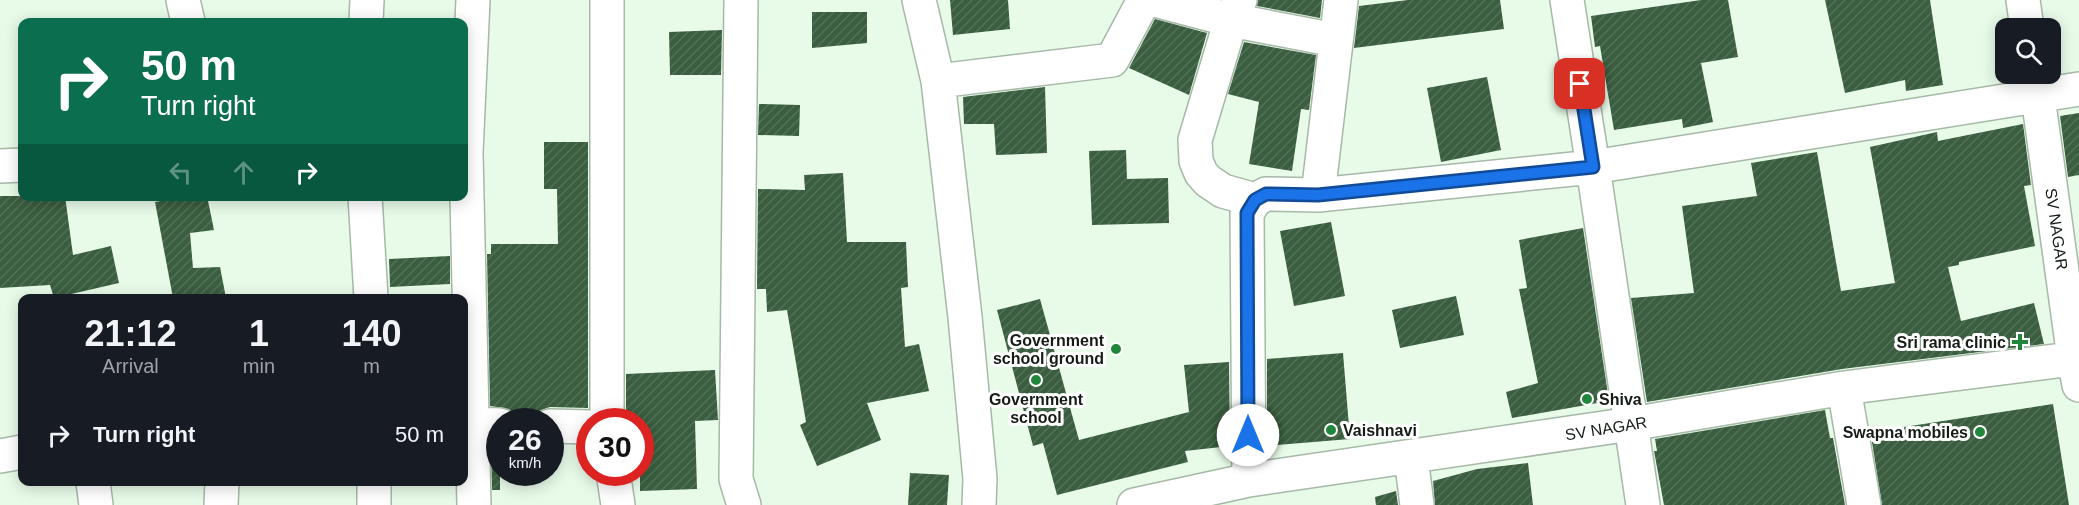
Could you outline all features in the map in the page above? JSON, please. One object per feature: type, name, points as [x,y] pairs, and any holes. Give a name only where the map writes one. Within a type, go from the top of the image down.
[{"type":"street","points":[[183,0],[187,18]]},
{"type":"street","points":[[366,18],[367,0]]},
{"type":"street","points":[[468,75],[473,0]]},
{"type":"street","points":[[607,0],[607,408]]},
{"type":"street","points":[[741,0],[736,479],[744,505]]},
{"type":"street","points":[[918,0],[938,81],[965,317],[980,479],[979,505]]},
{"type":"street","points":[[938,81],[1112,60],[1144,0]]},
{"type":"street","points":[[1155,0],[1236,10],[1335,40]]},
{"type":"street","points":[[1318,195],[1341,0]]},
{"type":"street","points":[[1567,0],[1642,505]]},
{"type":"street","points":[[2023,0],[2026,18]]},
{"type":"street","points":[[1236,10],[1195,140],[1196,161],[1201,173],[1208,181],[1223,191],[1255,200]]},
{"type":"street","points":[[1248,480],[1247,213],[1255,200],[1266,194],[1318,195],[1593,167],[2037,84],[2079,89]]},
{"type":"street","name":"SV NAGAR","points":[[1134,505],[1248,480],[1630,424],[1844,388],[2077,367],[2037,84]]},
{"type":"street","points":[[0,166],[18,165]]},
{"type":"street","points":[[468,180],[486,424],[474,505]]},
{"type":"street","points":[[365,201],[371,294]]},
{"type":"street","points":[[1844,388],[1864,505]]},
{"type":"street","points":[[0,456],[18,453]]},
{"type":"street","points":[[1411,457],[1417,505]]},
{"type":"street","points":[[94,486],[96,505]]},
{"type":"street","points":[[221,505],[222,486]]},
{"type":"street","points":[[374,486],[374,505]]},
{"type":"street","points":[[615,486],[618,505]]},
{"type":"building","points":[[950,0],[1008,0],[1010,29],[953,35]]},
{"type":"building","points":[[1258,0],[1322,0],[1320,18],[1257,6]]},
{"type":"building","points":[[1408,0],[1500,0],[1504,29],[1354,48],[1359,6]]},
{"type":"building","points":[[1701,0],[1728,0],[1738,57],[1701,63],[1713,122],[1683,128],[1682,119],[1614,130],[1600,46],[1595,47],[1591,16]]},
{"type":"building","points":[[1825,0],[1930,0],[1943,85],[1906,91],[1905,80],[1845,93]]},
{"type":"building","points":[[812,12],[867,12],[867,43],[812,48]]},
{"type":"building","points":[[1155,19],[1207,33],[1189,95],[1129,68]]},
{"type":"building","points":[[722,30],[721,75],[670,75],[669,32]]},
{"type":"building","points":[[1244,42],[1316,55],[1309,110],[1301,109],[1292,171],[1249,164],[1259,102],[1228,94]]},
{"type":"building","points":[[1487,77],[1501,150],[1441,162],[1427,88]]},
{"type":"building","points":[[1045,87],[1047,153],[996,155],[994,124],[964,124],[963,97]]},
{"type":"building","points":[[759,104],[800,105],[799,136],[758,135]]},
{"type":"building","points":[[2079,113],[2079,175],[2068,177],[2060,116]]},
{"type":"building","points":[[2023,124],[2031,185],[2024,186],[2035,246],[1959,262],[1959,265],[1948,267],[1961,321],[2034,303],[2044,344],[1842,369],[1647,402],[1631,298],[1694,293],[1682,206],[1757,196],[1751,163],[1817,152],[1841,291],[1895,283],[1870,147],[1937,132],[1938,141]]},
{"type":"building","points":[[544,142],[588,142],[588,408],[490,406],[487,254],[491,254],[491,244],[558,244],[557,189],[544,189]]},
{"type":"building","points":[[1126,150],[1127,179],[1168,178],[1169,223],[1092,225],[1089,151]]},
{"type":"building","points":[[843,173],[847,242],[906,242],[908,287],[901,288],[905,347],[919,344],[929,391],[867,403],[881,440],[817,466],[800,425],[806,422],[787,310],[767,312],[766,289],[757,289],[758,189],[805,190],[804,175]]},
{"type":"building","points":[[0,196],[18,196],[18,201],[66,201],[73,255],[111,246],[119,283],[71,294],[53,294],[50,285],[0,288]]},
{"type":"building","points":[[208,201],[214,230],[190,233],[193,268],[220,267],[225,294],[172,294],[155,202]]},
{"type":"building","points":[[1331,222],[1345,296],[1294,306],[1280,231]]},
{"type":"building","points":[[1583,228],[1609,401],[1512,418],[1506,392],[1538,383],[1519,289],[1527,288],[1519,240]]},
{"type":"building","points":[[450,256],[450,284],[390,287],[389,259]]},
{"type":"building","points":[[1456,296],[1464,335],[1400,348],[1392,310]]},
{"type":"building","points":[[1040,299],[1079,440],[1189,412],[1184,365],[1229,362],[1230,446],[1185,451],[1188,462],[1057,495],[1043,443],[1033,446],[997,310]]},
{"type":"building","points":[[1343,353],[1350,439],[1277,445],[1276,440],[1267,441],[1267,359]]},
{"type":"building","points":[[715,370],[718,420],[695,421],[697,489],[640,491],[640,486],[654,486],[654,408],[626,408],[626,374]]},
{"type":"building","points":[[2053,404],[2069,505],[1882,505],[1872,442],[1905,435],[1904,427]]},
{"type":"building","points":[[1825,410],[1830,438],[1833,438],[1845,505],[1664,505],[1654,451],[1657,451],[1655,439]]},
{"type":"building","points":[[1528,463],[1533,505],[1435,505],[1433,481],[1477,469]]},
{"type":"building","points":[[910,473],[949,475],[947,505],[908,505]]},
{"type":"building","points":[[492,486],[500,486],[500,490],[492,490]]},
{"type":"building","points":[[1396,491],[1398,505],[1376,505],[1375,497]]},
{"type":"place","name":"Sri rama clinic","points":[[2020,342]]},
{"type":"place","name":"Government school ground","points":[[1116,349]]},
{"type":"place","name":"Government school","points":[[1036,380]]},
{"type":"place","name":"Shiva","points":[[1587,399]]},
{"type":"place","name":"Vaishnavi","points":[[1331,430]]},
{"type":"place","name":"Swapna mobiles","points":[[1980,432]]},
{"type":"route","points":[[1248,435],[1247,213],[1255,200],[1266,194],[1318,195],[1593,167],[1580,84]]}]
